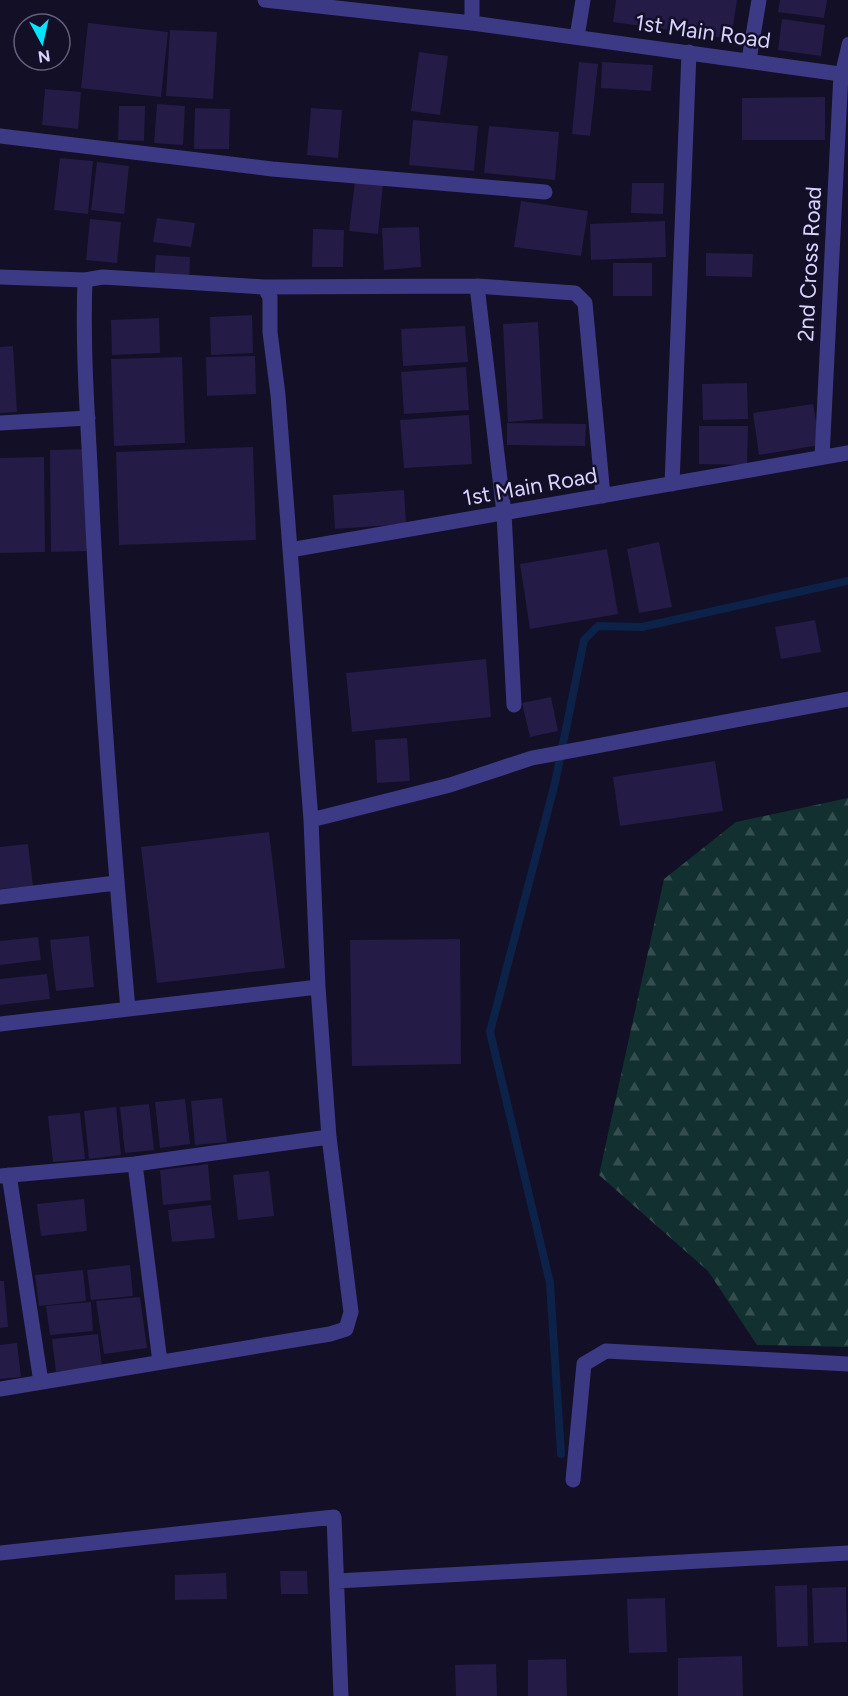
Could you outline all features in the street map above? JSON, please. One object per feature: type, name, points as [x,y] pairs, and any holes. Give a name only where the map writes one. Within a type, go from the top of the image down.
[{"type":"street","name":"1st Main Road","points":[[265,0],[293,1],[472,23],[844,74]]},
{"type":"street","points":[[472,0],[472,23]]},
{"type":"street","points":[[577,37],[583,0]]},
{"type":"street","points":[[749,60],[759,0]]},
{"type":"street","points":[[672,484],[689,51]]},
{"type":"street","name":"2nd Cross Road","points":[[822,457],[844,74]]},
{"type":"street","points":[[0,136],[272,169],[545,192]]},
{"type":"street","points":[[0,278],[85,280],[103,277],[264,287],[477,286],[575,293],[585,303],[603,496]]},
{"type":"street","points":[[85,280],[96,597],[116,883],[128,1009]]},
{"type":"street","points":[[477,286],[504,513],[514,705]]},
{"type":"street","points":[[0,1389],[346,1329],[351,1312],[329,1137],[318,987],[311,820],[278,395],[270,332],[270,297],[264,287]]},
{"type":"street","points":[[0,423],[88,418]]},
{"type":"street","name":"1st Main Road","points":[[290,550],[848,453]]},
{"type":"street","points":[[311,820],[450,784],[532,758],[848,699]]},
{"type":"street","points":[[0,897],[116,883]]},
{"type":"street","points":[[0,1024],[318,987]]},
{"type":"street","points":[[41,1382],[4,1175],[135,1164],[329,1137]]},
{"type":"street","points":[[135,1164],[160,1362]]},
{"type":"street","points":[[573,1480],[584,1364],[606,1351],[848,1364]]},
{"type":"street","points":[[0,1553],[334,1517],[341,1696]]},
{"type":"street","points":[[337,1581],[848,1553]]},
{"type":"lane","points":[[844,74],[848,43]]},
{"type":"green space","points":[[848,798],[848,1347],[757,1345],[708,1271],[599,1175],[664,879],[736,822]]},
{"type":"building","points":[[616,0],[737,0],[731,39],[613,22]]},
{"type":"building","points":[[780,0],[827,0],[824,18],[778,12]]},
{"type":"building","points":[[782,19],[825,25],[821,56],[778,50]]},
{"type":"building","points":[[88,23],[168,32],[161,97],[81,88]]},
{"type":"building","points":[[170,30],[217,32],[213,99],[166,96]]},
{"type":"building","points":[[419,52],[448,56],[440,115],[411,111]]},
{"type":"building","points":[[579,62],[598,64],[590,136],[572,134]]},
{"type":"building","points":[[602,62],[653,65],[651,91],[601,88]]},
{"type":"building","points":[[45,89],[81,92],[78,129],[42,125]]},
{"type":"building","points":[[825,97],[825,140],[742,140],[742,98]]},
{"type":"building","points":[[157,104],[185,106],[183,145],[154,143]]},
{"type":"building","points":[[119,106],[145,106],[144,141],[118,140]]},
{"type":"building","points":[[195,108],[230,109],[229,149],[194,149]]},
{"type":"building","points":[[311,108],[342,110],[338,158],[307,155]]},
{"type":"building","points":[[413,120],[478,126],[474,171],[409,165]]},
{"type":"building","points":[[489,126],[559,132],[555,180],[484,173]]},
{"type":"building","points":[[60,158],[93,161],[88,214],[54,210]]},
{"type":"building","points":[[97,162],[129,166],[124,214],[91,210]]},
{"type":"building","points":[[355,181],[383,184],[378,234],[349,231]]},
{"type":"building","points":[[632,183],[664,183],[663,214],[631,213]]},
{"type":"building","points":[[521,201],[588,211],[581,256],[514,247]]},
{"type":"building","points":[[157,218],[195,223],[191,247],[153,242]]},
{"type":"building","points":[[90,219],[121,222],[117,263],[86,260]]},
{"type":"building","points":[[665,221],[666,257],[591,260],[590,224]]},
{"type":"building","points":[[419,227],[421,267],[384,270],[382,228]]},
{"type":"building","points":[[313,229],[344,230],[343,267],[312,267]]},
{"type":"building","points":[[706,253],[753,254],[752,277],[706,276]]},
{"type":"building","points":[[156,255],[190,257],[189,282],[154,280]]},
{"type":"building","points":[[613,263],[652,263],[652,296],[613,296]]},
{"type":"building","points":[[252,315],[253,353],[211,355],[210,317]]},
{"type":"building","points":[[159,318],[160,353],[112,355],[111,320]]},
{"type":"building","points":[[538,322],[543,419],[508,422],[503,324]]},
{"type":"building","points":[[465,326],[468,362],[403,366],[401,329]]},
{"type":"building","points":[[13,346],[17,412],[0,413],[0,347]]},
{"type":"building","points":[[255,356],[256,394],[207,396],[206,357]]},
{"type":"building","points":[[182,357],[185,443],[114,446],[111,359]]},
{"type":"building","points":[[466,367],[469,410],[404,414],[401,372]]},
{"type":"building","points":[[747,383],[748,419],[703,420],[702,384]]},
{"type":"building","points":[[813,404],[820,445],[759,455],[753,413]]},
{"type":"building","points":[[469,415],[472,464],[404,468],[400,420]]},
{"type":"building","points":[[507,423],[586,424],[585,446],[507,445]]},
{"type":"building","points":[[699,426],[748,426],[747,465],[699,464]]},
{"type":"building","points":[[253,447],[256,540],[119,545],[116,452]]},
{"type":"building","points":[[86,449],[88,551],[51,552],[50,450]]},
{"type":"building","points":[[44,457],[45,552],[0,553],[0,458]]},
{"type":"building","points":[[404,490],[406,524],[335,529],[333,495]]},
{"type":"building","points":[[659,542],[672,607],[639,613],[627,549]]},
{"type":"building","points":[[607,549],[618,614],[530,629],[520,564]]},
{"type":"building","points":[[815,620],[821,652],[781,659],[775,627]]},
{"type":"building","points":[[486,659],[491,717],[352,732],[346,673]]},
{"type":"building","points":[[551,697],[558,731],[530,737],[522,703]]},
{"type":"building","points":[[407,738],[410,781],[377,783],[375,740]]},
{"type":"building","points":[[715,761],[723,811],[620,826],[613,777]]},
{"type":"building","points":[[269,832],[285,968],[157,983],[141,847]]},
{"type":"building","points":[[28,844],[33,886],[0,889],[0,847]]},
{"type":"building","points":[[89,936],[94,987],[56,991],[50,940]]},
{"type":"building","points":[[38,937],[41,960],[0,965],[0,941]]},
{"type":"building","points":[[460,939],[461,1064],[352,1066],[350,940]]},
{"type":"building","points":[[47,974],[50,999],[0,1005],[0,979]]},
{"type":"building","points":[[222,1098],[227,1142],[195,1145],[191,1101]]},
{"type":"building","points":[[185,1099],[190,1144],[160,1148],[155,1102]]},
{"type":"building","points":[[149,1104],[154,1150],[125,1153],[120,1107]]},
{"type":"building","points":[[116,1107],[121,1155],[89,1159],[84,1111]]},
{"type":"building","points":[[80,1113],[85,1159],[53,1162],[48,1116]]},
{"type":"building","points":[[208,1164],[211,1200],[163,1205],[160,1170]]},
{"type":"building","points":[[269,1171],[274,1216],[238,1220],[233,1175]]},
{"type":"building","points":[[84,1199],[87,1231],[41,1236],[37,1204]]},
{"type":"building","points":[[211,1205],[215,1238],[172,1242],[168,1210]]},
{"type":"building","points":[[130,1265],[133,1296],[91,1300],[87,1270]]},
{"type":"building","points":[[83,1270],[86,1301],[39,1306],[35,1275]]},
{"type":"building","points":[[0,1281],[4,1281],[8,1327],[0,1328]]},
{"type":"building","points":[[140,1297],[147,1348],[104,1354],[96,1301]]},
{"type":"building","points":[[91,1302],[93,1331],[50,1335],[46,1306]]},
{"type":"building","points":[[98,1334],[102,1367],[56,1372],[52,1339]]},
{"type":"building","points":[[17,1343],[21,1377],[0,1379],[0,1345]]},
{"type":"building","points":[[280,1571],[307,1571],[308,1594],[281,1594]]},
{"type":"building","points":[[226,1573],[227,1599],[175,1600],[175,1575]]},
{"type":"building","points":[[807,1585],[808,1646],[777,1647],[775,1586]]},
{"type":"building","points":[[846,1587],[847,1642],[814,1643],[812,1588]]},
{"type":"building","points":[[665,1598],[667,1652],[629,1653],[627,1599]]},
{"type":"building","points":[[742,1656],[743,1696],[678,1696],[678,1658]]},
{"type":"building","points":[[566,1659],[567,1696],[528,1696],[528,1660]]},
{"type":"building","points":[[496,1664],[497,1696],[456,1696],[455,1665]]},
{"type":"waterway","points":[[561,1454],[550,1283],[490,1032],[555,783],[584,640],[598,626],[642,627],[848,581]]}]
